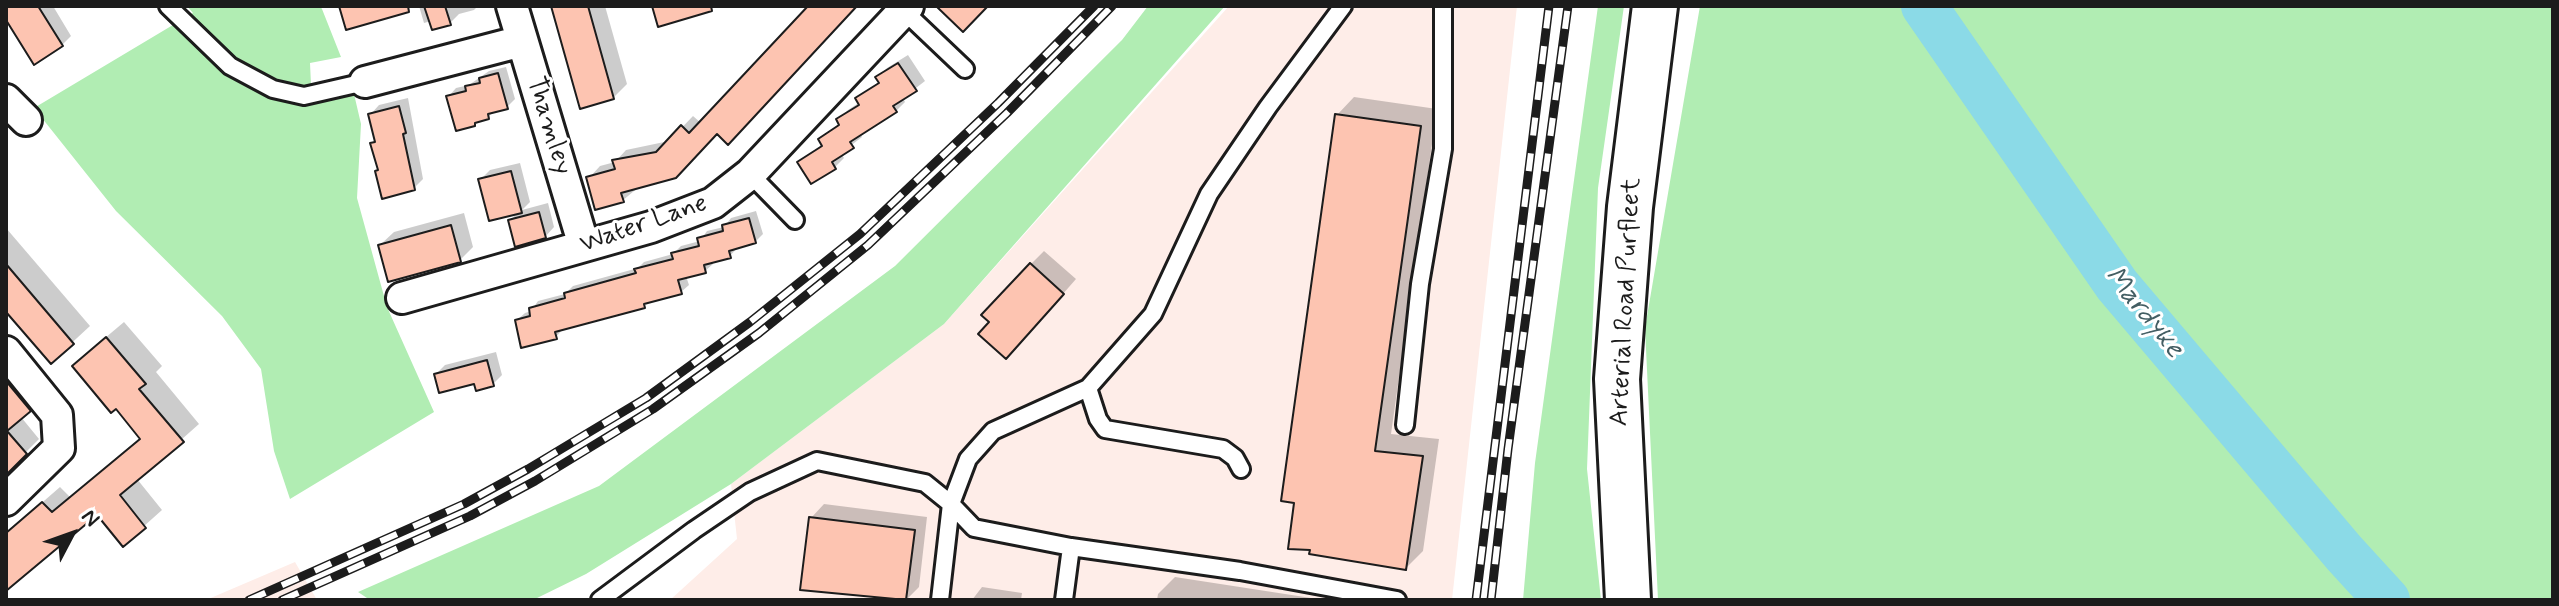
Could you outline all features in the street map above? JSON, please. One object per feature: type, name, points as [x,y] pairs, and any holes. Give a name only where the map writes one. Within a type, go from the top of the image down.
[{"type":"main road","name":"Arterial Road Purfleet","points":[[1628,600],[1617,379],[1630,207],[1655,6]]},
{"type":"street","name":"Thamley","points":[[512,6],[584,246]]},
{"type":"street","name":"Water Lane","points":[[402,298],[651,227],[713,203],[750,174],[906,8]]},
{"type":"street","points":[[365,82],[522,41]]},
{"type":"street","points":[[6,352],[57,415],[59,448],[6,500]]},
{"type":"lane","points":[[168,6],[230,66],[273,89],[304,96],[365,82]]},
{"type":"lane","points":[[940,600],[951,504],[968,459],[993,431],[1088,388],[1153,314],[1209,194],[1268,107],[1343,6]]},
{"type":"lane","points":[[1405,425],[1420,284],[1443,149],[1443,6]]},
{"type":"lane","points":[[906,8],[965,69]]},
{"type":"lane","points":[[750,174],[795,220]]},
{"type":"lane","points":[[1088,388],[1098,419],[1105,429],[1223,449],[1235,458],[1241,469]]},
{"type":"lane","points":[[600,600],[750,492],[817,461],[925,483],[974,528],[1071,547],[1240,571],[1397,600]]},
{"type":"lane","points":[[1064,600],[1071,547]]},
{"type":"shaded area","points":[[1229,6],[1517,6],[1452,600],[670,600],[737,539],[731,484],[944,324]]},
{"type":"shaded area","points":[[295,562],[317,600],[206,600]]},
{"type":"green space","points":[[187,6],[320,6],[322,9],[341,57],[310,63],[311,85],[318,103],[354,94],[361,124],[357,198],[387,307],[434,412],[290,499],[274,451],[261,369],[222,316],[116,211],[34,108],[193,13]]},
{"type":"green space","points":[[1148,6],[1225,6],[944,324],[731,484],[586,574],[533,600],[370,600],[358,592],[599,486],[895,266],[1122,40]]},
{"type":"green space","points":[[1598,6],[1624,6],[1598,188],[1587,469],[1601,600],[1523,600],[1535,463]]},
{"type":"green space","points":[[1700,6],[2553,6],[2553,600],[1658,600],[1645,328]]},
{"type":"building","points":[[6,6],[38,6],[63,46],[34,65],[6,20]]},
{"type":"building","points":[[339,6],[408,6],[409,12],[346,30]]},
{"type":"building","points":[[424,6],[445,6],[451,25],[432,30]]},
{"type":"building","points":[[551,6],[588,6],[614,99],[580,109]]},
{"type":"building","points":[[652,6],[711,6],[712,11],[658,27]]},
{"type":"building","points":[[808,6],[857,6],[728,145],[717,134],[676,178],[621,193],[624,202],[595,210],[586,177],[615,169],[612,160],[656,152],[681,125],[689,133]]},
{"type":"building","points":[[936,6],[988,6],[963,32]]},
{"type":"building","points":[[898,63],[917,91],[893,106],[897,112],[850,142],[854,148],[832,162],[836,169],[811,184],[797,162],[822,146],[818,139],[839,125],[836,119],[859,105],[855,98],[879,83],[875,77]]},
{"type":"building","points":[[498,73],[508,109],[488,114],[489,119],[456,131],[446,96],[466,91],[465,86],[480,83],[479,78]]},
{"type":"building","points":[[399,106],[415,190],[382,199],[370,143],[375,142],[368,114]]},
{"type":"building","points":[[1335,114],[1421,126],[1375,451],[1423,456],[1406,570],[1309,554],[1310,550],[1288,549],[1294,503],[1281,501]]},
{"type":"building","points":[[511,171],[522,213],[489,221],[478,179]]},
{"type":"building","points":[[539,212],[546,238],[515,247],[508,220]]},
{"type":"building","points":[[749,218],[756,243],[729,251],[731,258],[704,265],[706,273],[678,280],[682,294],[644,304],[645,308],[555,332],[557,339],[521,348],[515,320],[530,316],[529,308],[565,298],[564,293],[636,273],[634,269],[673,259],[671,253],[699,246],[697,238],[723,231],[722,225]]},
{"type":"building","points":[[451,225],[461,262],[388,282],[378,245]]},
{"type":"building","points":[[1030,263],[1064,294],[1006,359],[978,334],[989,322],[981,315]]},
{"type":"building","points":[[6,264],[74,344],[51,364],[6,312]]},
{"type":"building","points":[[106,337],[146,384],[139,389],[184,442],[120,495],[146,528],[123,547],[97,515],[6,591],[6,533],[42,502],[52,512],[140,439],[116,409],[111,413],[72,366]]},
{"type":"building","points":[[487,360],[494,386],[476,391],[474,384],[439,393],[434,374]]},
{"type":"building","points":[[6,381],[31,411],[7,431],[27,454],[6,475]]},
{"type":"building","points":[[809,517],[915,530],[906,600],[800,590]]},
{"type":"waterway","name":"Mardyke","points":[[1924,6],[2117,285],[2387,600]]},
{"type":"railway","points":[[249,600],[464,504],[646,398],[750,322],[860,234],[998,103],[1094,6]]},
{"type":"railway","points":[[282,600],[470,516],[535,481],[653,409],[759,333],[868,245],[1007,113],[1112,6]]},
{"type":"railway","points":[[1476,600],[1549,6]]},
{"type":"railway","points":[[1491,600],[1508,449],[1568,6]]}]
